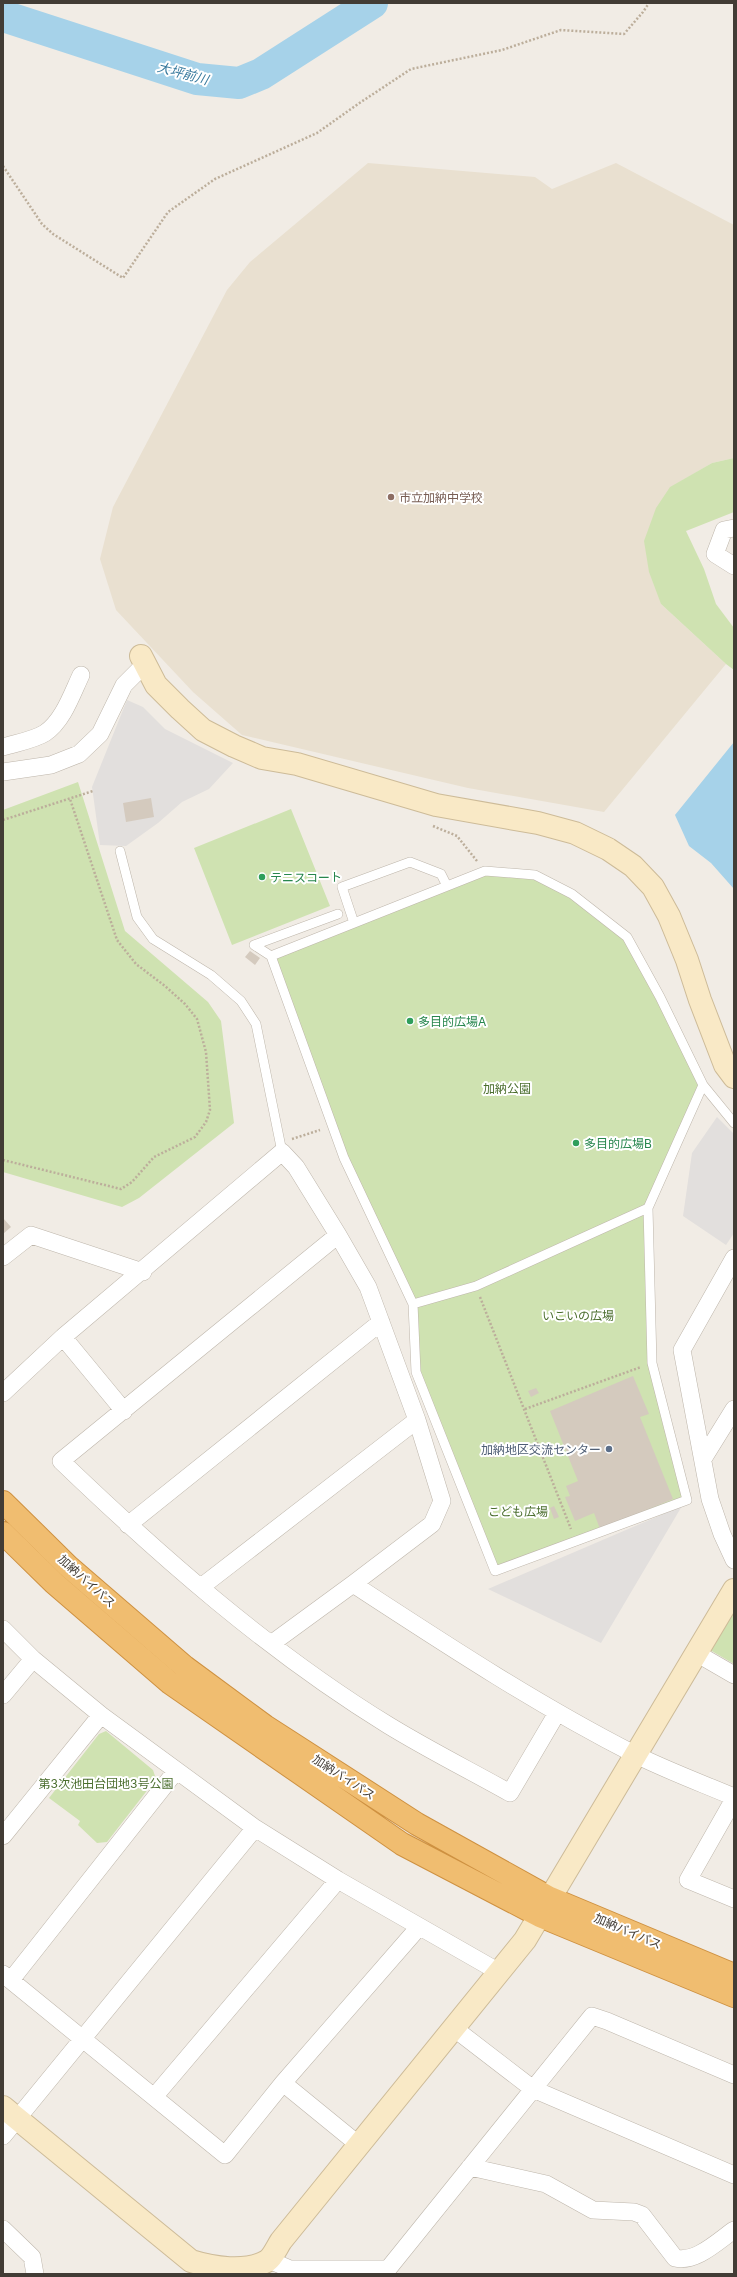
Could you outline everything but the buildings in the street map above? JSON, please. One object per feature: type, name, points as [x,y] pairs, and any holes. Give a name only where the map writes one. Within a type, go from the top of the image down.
[{"type":"highway","name":"加納バイパス","points":[[3,1502],[68,1566],[180,1662],[265,1726],[545,1907],[734,1975]]},
{"type":"highway","name":"加納バイパス","points":[[3,1533],[54,1583],[170,1683],[402,1844],[545,1907],[734,1996]]},
{"type":"street","points":[[734,528],[724,530],[715,554],[734,566]]},
{"type":"street","points":[[3,772],[51,765],[79,754],[100,734],[124,685],[143,660],[156,685],[203,730],[262,758],[304,766],[436,805],[553,827],[575,833],[608,848],[633,866],[653,887],[669,916],[688,960],[700,1000],[725,1065],[734,1077]]},
{"type":"street","points":[[3,747],[45,734],[66,706],[81,675]]},
{"type":"street","points":[[3,1393],[63,1338],[143,1272],[281,1148],[296,1167],[368,1287],[417,1420],[442,1501],[432,1524],[270,1644]]},
{"type":"street","points":[[3,1257],[31,1235],[143,1272]]},
{"type":"street","points":[[338,1235],[124,1411],[61,1460],[128,1525],[270,1644],[388,1725],[510,1793],[557,1713]]},
{"type":"street","points":[[734,1258],[682,1350],[710,1499],[734,1560]]},
{"type":"street","points":[[128,1525],[381,1322]]},
{"type":"street","points":[[63,1338],[124,1411]]},
{"type":"street","points":[[703,1459],[734,1409]]},
{"type":"street","points":[[201,1587],[417,1420]]},
{"type":"street","points":[[353,1584],[434,1637],[557,1713],[636,1755],[734,1798],[688,1880],[734,1898]]},
{"type":"street","points":[[10,2113],[191,2261],[207,2266],[252,2267],[268,2260],[281,2241],[455,2029],[525,1940],[734,1590]]},
{"type":"street","points":[[3,1629],[33,1659],[101,1715],[255,1828],[338,1880],[499,1972]]},
{"type":"street","points":[[696,1653],[734,1674]]},
{"type":"street","points":[[3,1695],[33,1659]]},
{"type":"street","points":[[3,1836],[101,1715]]},
{"type":"street","points":[[176,1771],[7,1977],[225,2155],[283,2083],[419,1927]]},
{"type":"street","points":[[3,2136],[10,2113],[83,2039],[255,1828]]},
{"type":"street","points":[[154,2097],[338,1880]]},
{"type":"street","points":[[268,2260],[290,2269],[388,2269],[592,2016],[734,2075]]},
{"type":"street","points":[[455,2029],[533,2089],[734,2176]]},
{"type":"street","points":[[283,2083],[359,2145]]},
{"type":"street","points":[[470,2167],[546,2184],[593,2210],[634,2212],[642,2215],[675,2258],[684,2260],[701,2253],[734,2230]]},
{"type":"street","points":[[3,2229],[32,2258],[35,2274]]},
{"type":"lane","points":[[120,851],[137,917],[153,939],[211,975],[241,1001],[256,1024],[281,1148]]},
{"type":"lane","points":[[354,923],[342,887],[410,862],[441,874],[446,886]]},
{"type":"lane","points":[[271,956],[485,871],[535,875],[572,894],[627,937],[660,997],[703,1085],[734,1123]]},
{"type":"lane","points":[[338,914],[254,945],[271,956],[344,1158],[414,1304],[416,1372],[495,1571],[687,1500],[652,1363],[648,1208],[703,1085]]},
{"type":"lane","points":[[285,933],[290,948]]},
{"type":"lane","points":[[414,1304],[476,1286],[648,1208]]},
{"type":"path","points":[[3,166],[42,224],[53,234],[123,278],[168,212],[215,179],[317,133],[411,69],[502,50],[561,30],[624,34],[643,12],[648,3]]},
{"type":"path","points":[[3,820],[93,792]]},
{"type":"path","points":[[3,1160],[121,1189],[132,1182],[154,1157],[196,1137],[206,1122],[210,1110],[206,1052],[197,1019],[185,1004],[165,986],[136,964],[117,940],[70,800]]},
{"type":"path","points":[[431,825],[458,836],[485,871]]},
{"type":"path","points":[[281,1148],[333,1126]]},
{"type":"path","points":[[476,1286],[576,1542]]},
{"type":"path","points":[[525,1409],[652,1363]]},
{"type":"shaded area","name":"市立加納中学校","points":[[368,163],[535,177],[552,189],[616,163],[734,225],[734,458],[712,463],[671,487],[661,604],[726,664],[604,812],[468,788],[242,735],[193,692],[116,610],[100,559],[113,507],[227,290],[250,262]]},
{"type":"shaded area","points":[[127,700],[143,707],[165,729],[233,763],[209,789],[182,802],[158,823],[126,846],[100,845],[92,787]]},
{"type":"shaded area","points":[[717,1117],[734,1134],[734,1233],[726,1245],[683,1216],[692,1153]]},
{"type":"shaded area","points":[[682,1506],[601,1643],[488,1589]]},
{"type":"green space","points":[[734,458],[734,512],[686,531],[704,569],[716,604],[734,628],[734,670],[661,604],[649,572],[644,541],[656,508],[670,487],[712,463]]},
{"type":"green space","points":[[78,782],[125,931],[208,1002],[221,1021],[234,1123],[139,1198],[122,1207],[3,1172],[3,810]]},
{"type":"green space","name":"テニスコート","points":[[291,809],[330,906],[232,945],[194,848]]},
{"type":"green space","name":"加納公園","points":[[485,871],[535,875],[572,894],[627,937],[703,1085],[648,1208],[652,1363],[687,1500],[495,1571],[416,1372],[413,1304],[344,1158],[271,956]]},
{"type":"green space","points":[[734,1606],[734,1664],[710,1650]]},
{"type":"green space","name":"第3次池田台団地3号公園","points":[[106,1731],[153,1770],[156,1779],[107,1842],[97,1843],[78,1825],[80,1821],[49,1798],[99,1734]]},
{"type":"water","points":[[734,742],[734,889],[711,863],[689,846],[675,815]]},
{"type":"waterway","name":"大坪前川","points":[[3,16],[197,79],[239,83],[261,74],[372,3]]},
{"type":"place","name":"市立加納中学校","points":[[391,497]]},
{"type":"place","name":"テニスコート","points":[[262,877]]},
{"type":"place","name":"多目的広場A","points":[[410,1021]]},
{"type":"place","name":"多目的広場B","points":[[576,1143]]},
{"type":"place","name":"加納地区交流センター","points":[[609,1449]]},
{"type":"park label","name":"いこいの広場","points":[[578,1315]]},
{"type":"park label","name":"こども広場","points":[[518,1511]]}]
